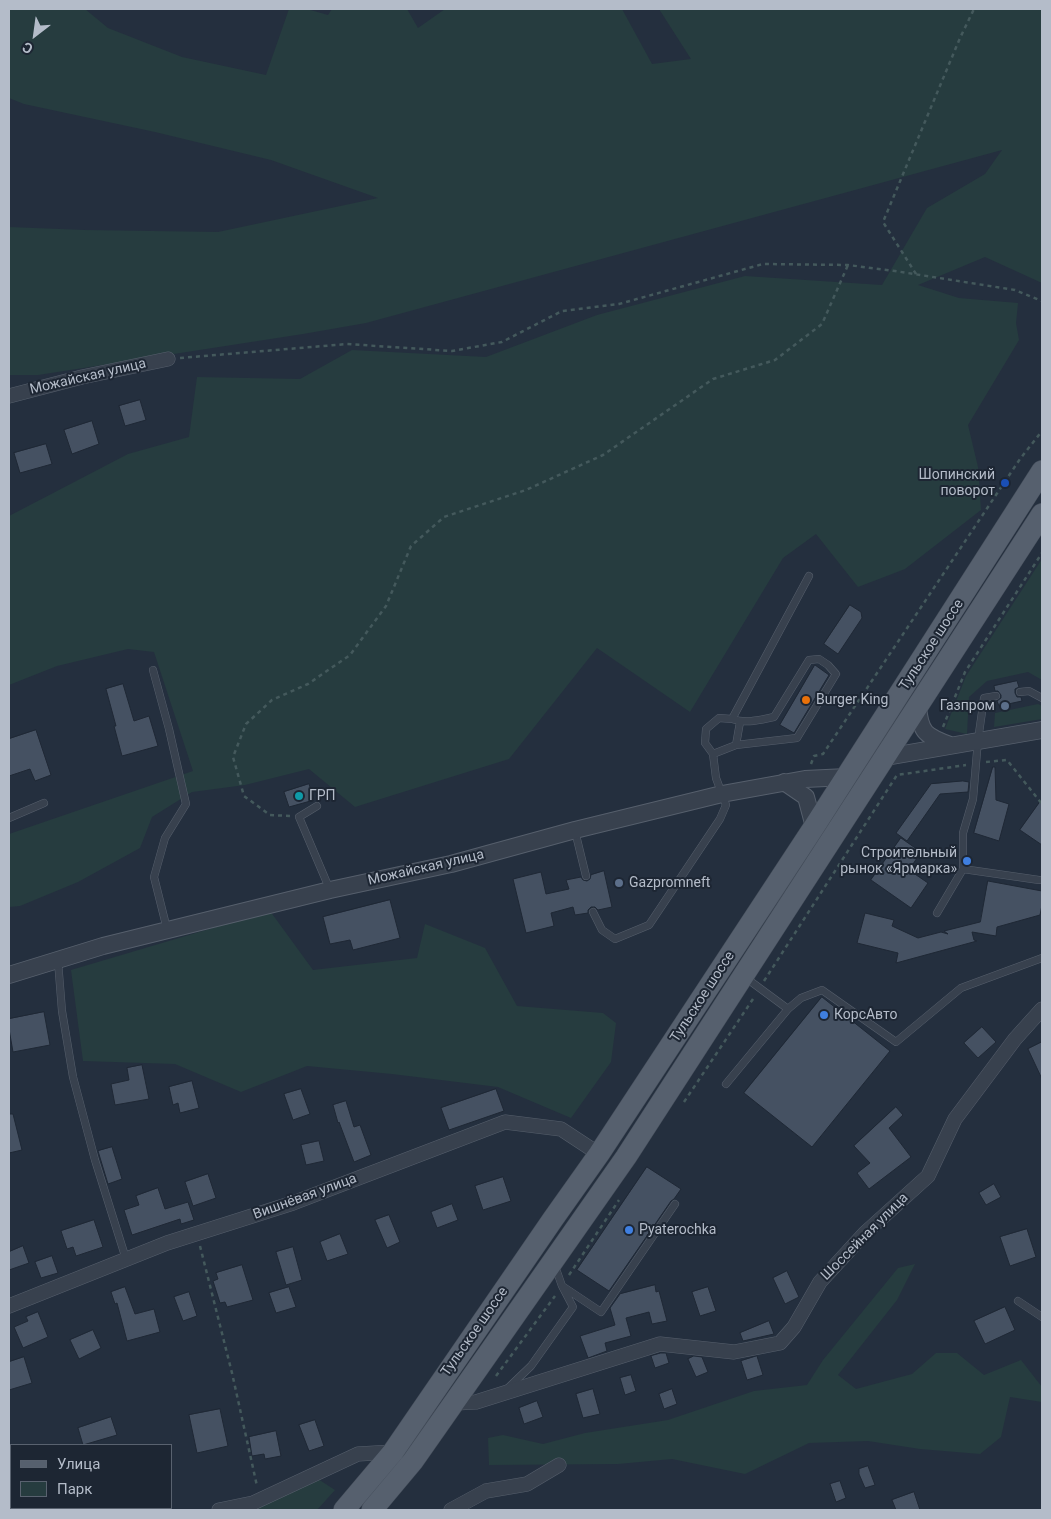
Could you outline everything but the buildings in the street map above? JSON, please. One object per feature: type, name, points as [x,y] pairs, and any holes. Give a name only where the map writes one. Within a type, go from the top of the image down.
[{"type":"main road","name":"Тульское шоссе","points":[[344,1510],[393,1452],[553,1219],[600,1154],[847,777],[1042,471]]},
{"type":"main road","name":"Тульское шоссе","points":[[372,1510],[413,1461],[455,1403],[626,1156],[752,982],[886,757],[1042,514]]},
{"type":"street","name":"Можайская улица","points":[[9,396],[82,377],[168,359]]},
{"type":"street","points":[[918,706],[919,722],[924,731],[935,739],[950,745]]},
{"type":"street","points":[[886,757],[1042,730]]},
{"type":"street","name":"Можайская улица","points":[[9,975],[104,946],[330,890],[452,864],[575,830],[722,794],[805,779],[847,777]]},
{"type":"street","points":[[784,782],[806,797],[814,827]]},
{"type":"street","name":"Шоссейная улица","points":[[455,1403],[476,1402],[501,1395],[660,1344],[734,1352],[780,1343],[794,1327],[820,1282],[865,1233],[928,1176],[955,1119],[1015,1039],[1042,1009]]},
{"type":"street","name":"Вишнёвая улица","points":[[9,1306],[167,1242],[293,1203],[505,1122],[561,1129],[600,1154]]},
{"type":"street","points":[[218,1510],[253,1503],[358,1454],[393,1452]]},
{"type":"street","points":[[451,1510],[486,1491],[527,1484],[559,1465]]},
{"type":"lane","points":[[732,719],[810,576]]},
{"type":"lane","points":[[593,912],[602,930],[615,939],[649,925],[720,819],[726,805],[716,778],[713,754],[706,743],[706,729],[720,718],[740,722],[774,717],[809,660],[819,659],[836,674],[797,738],[736,745],[713,754]]},
{"type":"lane","points":[[153,670],[186,804],[165,838],[154,878],[168,930]]},
{"type":"lane","points":[[1020,692],[1029,691],[1042,698]]},
{"type":"lane","points":[[937,913],[963,869],[963,833],[973,798],[975,764],[984,698],[996,696]]},
{"type":"lane","points":[[736,745],[740,722]]},
{"type":"lane","points":[[9,818],[44,803]]},
{"type":"lane","points":[[316,806],[299,817],[330,890]]},
{"type":"lane","points":[[575,830],[586,876]]},
{"type":"lane","points":[[963,869],[1038,880]]},
{"type":"lane","points":[[726,1084],[788,1009],[801,998],[822,990],[896,1042],[961,988],[1042,958]]},
{"type":"lane","points":[[58,961],[62,1011],[73,1077],[95,1160],[126,1259]]},
{"type":"lane","points":[[752,982],[788,1009]]},
{"type":"lane","points":[[562,1286],[601,1312],[675,1204]]},
{"type":"lane","points":[[501,1395],[530,1366],[573,1307],[562,1286],[554,1261]]},
{"type":"lane","points":[[1018,1301],[1042,1317]]},
{"type":"path","points":[[916,275],[883,222],[974,9]]},
{"type":"path","points":[[168,359],[347,344],[452,351],[502,342],[562,311],[620,304],[762,264],[848,265],[1015,290],[1042,301]]},
{"type":"path","points":[[299,817],[270,815],[244,796],[232,757],[246,724],[272,700],[308,684],[350,655],[386,606],[411,546],[444,517],[526,490],[603,455],[713,379],[775,360],[822,324],[848,265]]},
{"type":"path","points":[[943,728],[965,672],[1042,553]]},
{"type":"path","points":[[683,1104],[752,982],[897,775],[1007,760],[1042,804]]},
{"type":"path","points":[[493,1379],[562,1286],[622,1195]]},
{"type":"path","points":[[197,1233],[232,1373],[260,1499]]},
{"type":"green space","points":[[85,9],[108,28],[182,57],[266,75],[289,9],[307,9],[328,15],[332,9],[407,9],[418,28],[445,9],[622,9],[652,64],[691,59],[659,9],[1042,9],[1042,283],[985,257],[918,285],[959,298],[1018,303],[1016,323],[1019,340],[968,425],[978,467],[981,510],[905,569],[858,587],[816,534],[783,558],[690,712],[597,648],[509,759],[355,807],[309,769],[245,785],[192,792],[152,817],[140,848],[78,882],[20,906],[9,907],[9,834],[193,771],[154,652],[128,649],[57,666],[9,685],[9,516],[128,454],[189,437],[197,377],[300,379],[352,350],[486,357],[597,315],[745,276],[882,285],[927,208],[985,174],[1002,150],[366,323],[38,375],[9,375],[9,227],[218,232],[378,198],[271,160],[155,132],[24,104],[9,98],[9,10]]},
{"type":"green space","points":[[1042,559],[1042,680],[1028,672],[987,681],[969,697],[967,734],[945,729],[966,676]]},
{"type":"green space","points":[[1038,704],[1042,706],[1042,719],[994,727],[995,713]]},
{"type":"green space","points":[[270,911],[313,970],[417,958],[425,924],[485,948],[517,1006],[603,1013],[616,1023],[611,1062],[571,1118],[498,1087],[392,1074],[307,1066],[241,1092],[175,1064],[83,1061],[71,970]]},
{"type":"green space","points":[[915,1264],[897,1300],[838,1375],[856,1389],[912,1374],[936,1353],[957,1353],[984,1375],[1021,1360],[1042,1387],[1042,1402],[1010,1397],[1001,1437],[980,1454],[920,1449],[868,1441],[809,1443],[745,1474],[672,1459],[618,1464],[489,1465],[488,1438],[503,1435],[543,1444],[585,1433],[668,1420],[754,1391],[807,1385],[823,1360],[898,1268]]},
{"type":"green space","points":[[318,1479],[335,1490],[317,1510],[240,1510]]},
{"type":"place","name":"Шопинский поворот","points":[[1005,483]]},
{"type":"place","name":"Burger King","points":[[806,700]]},
{"type":"place","name":"Газпром","points":[[1005,706]]},
{"type":"place","name":"ГРП","points":[[299,796]]},
{"type":"place","name":"Строительный рынок «Ярмарка»","points":[[967,861]]},
{"type":"place","name":"Gazpromneft","points":[[619,883]]},
{"type":"place","name":"КорсАвто","points":[[824,1015]]},
{"type":"place","name":"Pyaterochka","points":[[629,1230]]}]
